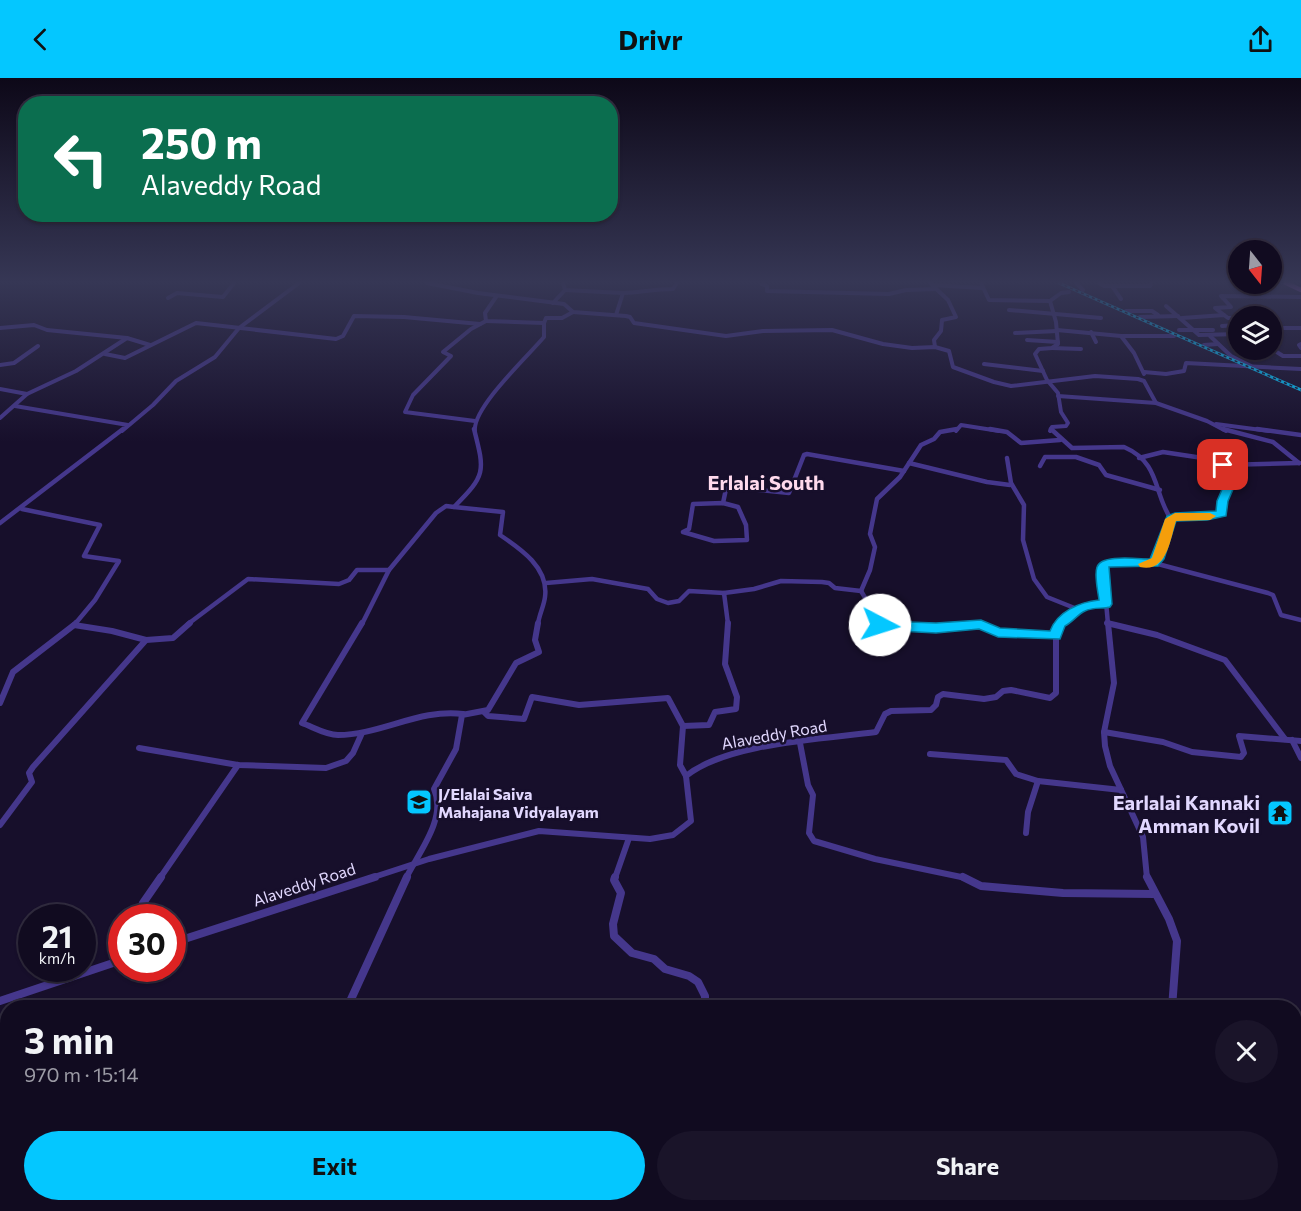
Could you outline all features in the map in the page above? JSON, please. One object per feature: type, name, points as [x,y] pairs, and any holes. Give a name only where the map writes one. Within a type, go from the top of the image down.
[{"type":"street","points":[[106,336],[127,338],[150,345]]},
{"type":"street","points":[[105,354],[125,358],[169,336]]},
{"type":"street","points":[[0,523],[22,509],[174,388],[176,381],[219,353],[233,336]]},
{"type":"street","points":[[308,336],[336,339],[343,336]]},
{"type":"street","points":[[464,336],[443,352],[451,356],[450,359],[413,395],[405,412],[475,421]]},
{"type":"street","points":[[454,507],[479,482],[482,471],[483,456],[473,427],[475,421],[496,387],[515,371],[544,336]]},
{"type":"street","points":[[853,336],[883,344],[947,349],[951,365],[955,368],[1004,385],[1037,384],[1047,380],[1082,378],[1095,374],[1131,377],[1144,381]]},
{"type":"street","points":[[935,347],[934,340],[937,336]]},
{"type":"street","points":[[1052,348],[1058,342],[1057,336]]},
{"type":"street","points":[[1093,336],[1096,342]]},
{"type":"street","points":[[1121,336],[1174,336]]},
{"type":"street","points":[[1121,336],[1134,353],[1144,372],[1144,381],[1156,404]]},
{"type":"street","points":[[1210,336],[1231,356],[1253,367]]},
{"type":"street","points":[[0,418],[27,394],[76,371],[127,338]]},
{"type":"street","points":[[1027,340],[1058,342]]},
{"type":"street","points":[[1204,345],[1218,344]]},
{"type":"street","points":[[0,365],[14,363],[38,346]]},
{"type":"street","points":[[1081,349],[1052,348],[1036,351],[1035,354],[1042,372],[1056,390],[1061,412],[1068,425],[1051,429],[1053,435],[1068,447],[1080,449],[1124,447],[1131,450],[1151,469],[1160,490],[1164,509],[1171,519]]},
{"type":"street","points":[[1282,355],[1301,356]]},
{"type":"street","points":[[1144,372],[1166,374],[1184,371],[1189,363],[1234,368],[1301,369]]},
{"type":"street","points":[[984,364],[1042,372]]},
{"type":"street","points":[[0,389],[27,394]]},
{"type":"street","points":[[1058,396],[1156,404],[1212,423],[1228,432],[1273,441],[1300,463]]},
{"type":"street","points":[[15,406],[128,425]]},
{"type":"street","points":[[1212,423],[1301,435]]},
{"type":"street","points":[[861,591],[870,570],[875,547],[870,534],[874,505],[904,471],[921,445],[934,439],[940,432],[956,431],[959,426],[1007,432],[1021,443],[1060,440]]},
{"type":"street","points":[[1139,458],[1163,452],[1220,459],[1231,463]]},
{"type":"street","points":[[723,503],[726,489],[731,487],[789,494],[804,455],[807,454],[904,471]]},
{"type":"street","points":[[1040,466],[1047,456],[1076,457],[1099,465],[1102,473],[1106,475],[1160,490]]},
{"type":"street","points":[[1007,458],[1006,471],[1010,484],[1024,505],[1021,518],[1033,580],[1048,598],[1077,609]]},
{"type":"street","points":[[909,463],[987,482],[1010,484]]},
{"type":"street","points":[[1154,563],[1171,519],[1175,516],[1207,517],[1222,514],[1223,501],[1229,485],[1220,470],[1223,465],[1300,463]]},
{"type":"street","points":[[723,503],[738,507],[746,525],[747,540],[719,542],[696,539],[683,532],[689,529],[693,504],[723,503]]},
{"type":"street","points":[[446,506],[503,512],[500,536],[526,552],[546,583],[545,599],[539,615],[535,640],[539,652],[533,657],[521,658],[516,663],[488,710],[484,712],[463,714],[448,712],[362,733],[334,735],[302,723],[357,633],[389,570],[436,513],[446,506]]},
{"type":"street","points":[[0,703],[13,672],[74,625],[117,568],[118,561],[84,556],[100,525],[98,523],[22,509]]},
{"type":"street","points":[[1173,1000],[1177,941],[1169,919],[1154,894],[1144,869],[1143,837],[1110,766],[1104,732],[1114,683],[1102,569],[1108,562],[1154,563],[1268,592],[1273,595],[1281,615],[1301,620]]},
{"type":"street","points":[[74,625],[112,631],[146,640],[174,638],[203,611],[248,579],[339,584],[348,580],[357,570],[389,570]]},
{"type":"street","points":[[546,583],[592,579],[648,588],[653,596],[676,604],[683,601],[689,591],[754,590],[772,583],[791,581],[822,582],[829,583],[835,588],[861,591]]},
{"type":"street","points":[[861,591],[874,615],[884,627],[936,628],[981,624],[998,632],[1055,636],[1060,623],[1069,618],[1077,609],[1106,604]]},
{"type":"street","points":[[683,726],[709,725],[715,712],[736,709],[738,701],[735,687],[725,663],[728,604],[724,592]]},
{"type":"street","points":[[1107,623],[1157,635],[1225,660],[1271,723],[1289,740],[1301,758]]},
{"type":"street","name":"Alaveddy Road","points":[[186,938],[362,880],[539,831],[650,839],[673,835],[691,821],[686,776],[689,771],[707,761],[741,752],[876,732],[885,714],[891,711],[931,710],[936,705],[938,697],[943,694],[984,699],[996,697],[1003,691],[1011,690],[1050,698],[1056,693],[1055,636]]},
{"type":"street","points":[[0,825],[32,782],[29,774],[33,767],[146,640]]},
{"type":"street","points":[[484,712],[488,716],[524,719],[532,697],[579,705],[668,698],[683,726],[680,765],[686,776]]},
{"type":"street","points":[[350,1000],[437,818],[439,800],[434,789],[456,749],[463,714]]},
{"type":"street","points":[[1104,732],[1163,742],[1192,752],[1241,757],[1244,753],[1239,736],[1301,741]]},
{"type":"street","points":[[139,748],[238,765],[337,767],[350,759],[362,733]]},
{"type":"street","points":[[800,743],[808,785],[813,795],[810,833],[814,841],[875,859],[966,877],[981,886],[1063,893],[1154,894]]},
{"type":"street","points":[[930,754],[1006,760],[1016,774],[1038,781],[1121,790]]},
{"type":"street","points":[[143,903],[238,765]]},
{"type":"street","points":[[1026,832],[1028,812],[1038,781]]},
{"type":"street","points":[[629,838],[614,880],[621,893],[613,924],[614,936],[632,953],[654,959],[665,969],[689,976],[698,982],[705,1000]]},
{"type":"street","points":[[0,1000],[108,965]]},
{"type":"railway","points":[[1179,336],[1301,390]]},
{"type":"slow traffic","points":[[1144,564],[1154,563],[1157,559],[1171,519],[1175,516],[1210,516]]},
{"type":"place","name":"J/Elalai Saiva Mahajana Vidyalayam","points":[[419,802]]},
{"type":"place","name":"Earlalai Kannaki Amman Kovil","points":[[1280,813]]},
{"type":"district","name":"Erlalai South","points":[[766,482]]},
{"type":"route","points":[[880,625],[936,628],[981,624],[998,632],[1055,636],[1060,623],[1069,618],[1077,609],[1106,604],[1102,569],[1108,562],[1154,563],[1171,519],[1175,516],[1207,517],[1222,514],[1223,501],[1229,487],[1221,474],[1220,470],[1223,465]]}]
